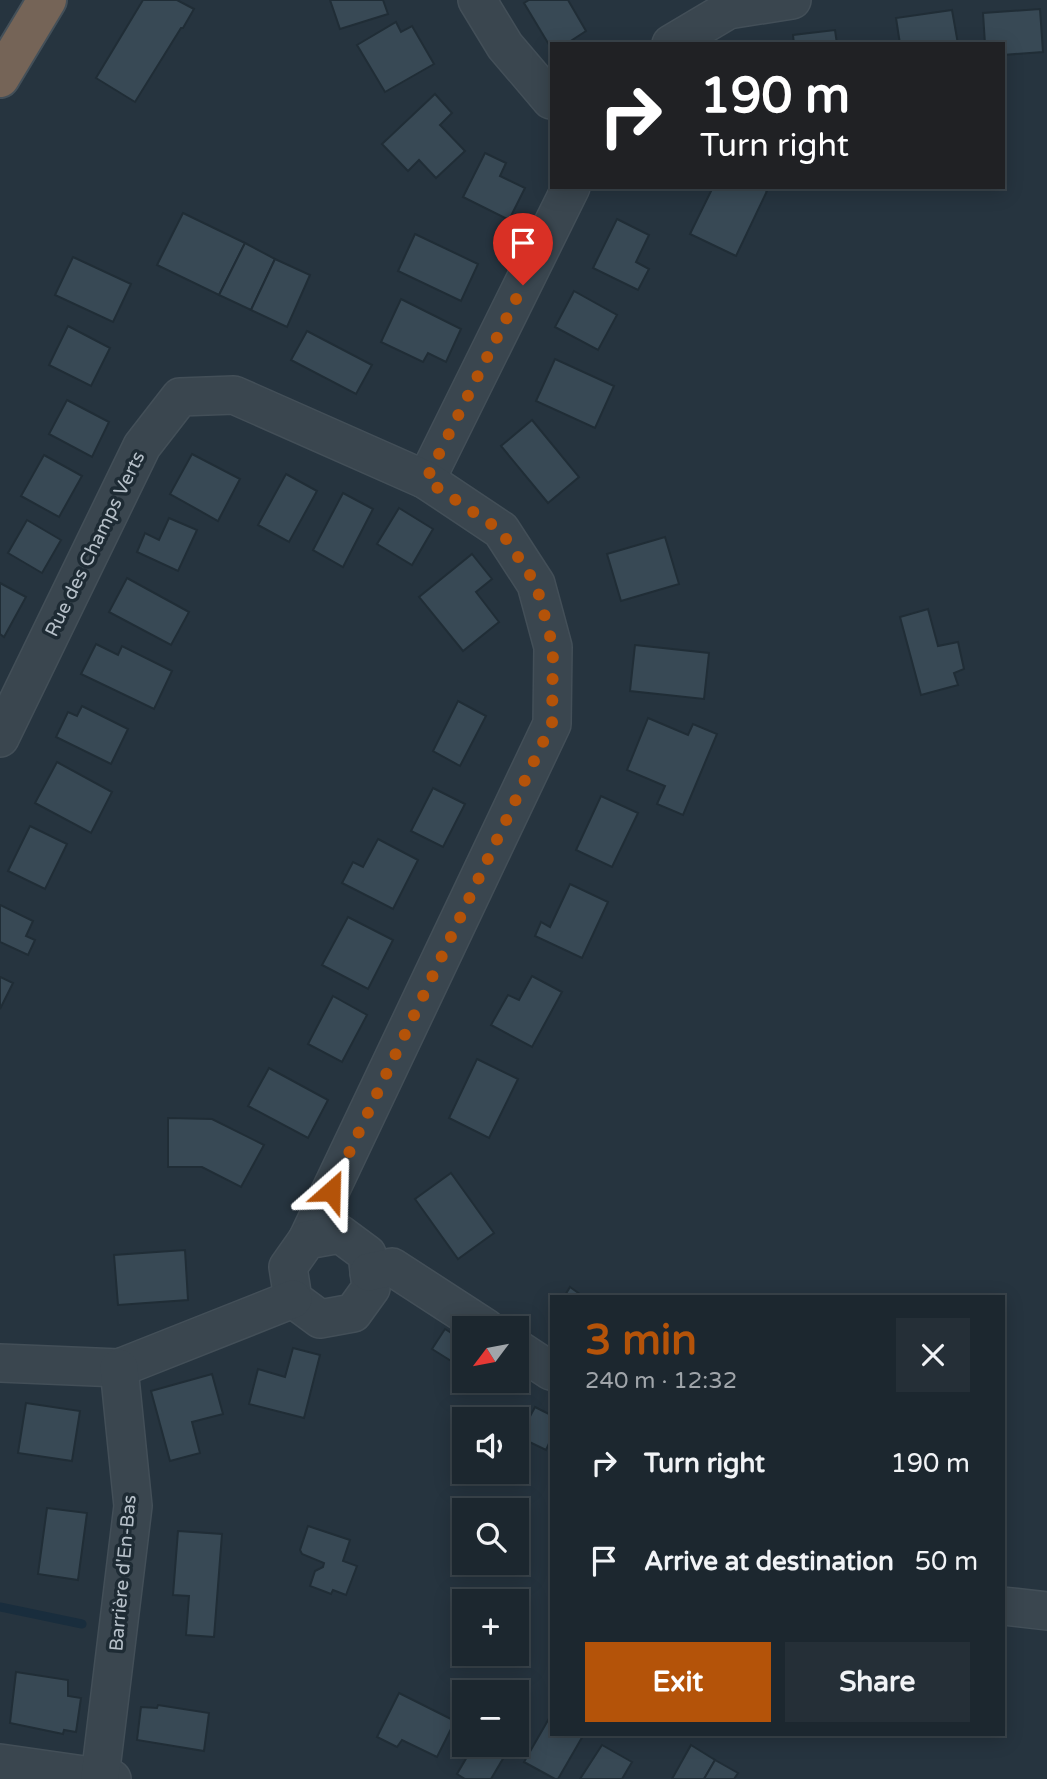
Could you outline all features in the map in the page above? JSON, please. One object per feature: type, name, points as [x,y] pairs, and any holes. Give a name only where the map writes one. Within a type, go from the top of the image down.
[{"type":"highway","points":[[0,78],[47,0]]},
{"type":"street","points":[[477,0],[505,46],[550,99]]},
{"type":"street","points":[[674,42],[728,10],[792,0]]},
{"type":"street","points":[[307,1240],[340,1234],[367,1254],[371,1288],[353,1313],[320,1319],[293,1300],[288,1267],[307,1240],[552,723],[553,647],[536,584],[500,530],[426,480],[570,189]]},
{"type":"street","name":"Rue des Champs Verts","points":[[0,738],[142,446],[180,397],[234,396],[426,480]]},
{"type":"street","points":[[369,1272],[392,1267],[468,1316]]},
{"type":"street","points":[[0,1363],[119,1368],[293,1300]]},
{"type":"street","points":[[529,1357],[550,1370]]},
{"type":"street","name":"Barrière d'En-Bas","points":[[106,1778],[133,1506],[119,1368]]},
{"type":"street","points":[[1005,1606],[1047,1611]]},
{"type":"street","points":[[0,1763],[106,1778]]},
{"type":"building","points":[[143,0],[177,0],[194,9],[135,102],[96,78]]},
{"type":"building","points":[[330,0],[383,0],[388,14],[340,29]]},
{"type":"building","points":[[529,0],[568,0],[586,31],[569,42],[550,42],[550,46],[524,3]]},
{"type":"building","points":[[1040,9],[1043,52],[1005,55],[1005,42],[985,42],[983,13]]},
{"type":"building","points":[[952,10],[958,42],[900,42],[896,18]]},
{"type":"building","points":[[396,22],[401,32],[412,26],[434,64],[385,92],[357,45]]},
{"type":"building","points":[[835,30],[837,42],[794,42],[793,35]]},
{"type":"building","points":[[435,94],[452,113],[440,125],[465,151],[436,178],[419,160],[408,171],[382,144]]},
{"type":"building","points":[[485,153],[506,163],[500,176],[525,188],[509,220],[463,197]]},
{"type":"building","points":[[712,189],[767,191],[736,256],[690,234]]},
{"type":"building","points":[[183,213],[245,243],[219,295],[157,265]]},
{"type":"building","points":[[617,219],[649,235],[636,262],[649,269],[638,290],[593,268]]},
{"type":"building","points":[[415,234],[478,264],[461,301],[398,271]]},
{"type":"building","points":[[245,243],[275,259],[251,310],[219,295]]},
{"type":"building","points":[[73,257],[131,284],[113,322],[55,295]]},
{"type":"building","points":[[275,259],[310,275],[287,327],[251,310]]},
{"type":"building","points":[[574,291],[617,315],[598,350],[555,327]]},
{"type":"building","points":[[401,299],[461,329],[446,362],[428,353],[423,362],[381,342]]},
{"type":"building","points":[[68,326],[110,348],[91,386],[49,365]]},
{"type":"building","points":[[307,331],[372,365],[356,394],[291,360]]},
{"type":"building","points":[[555,359],[614,386],[595,428],[536,401]]},
{"type":"building","points":[[67,400],[109,422],[92,457],[49,434]]},
{"type":"building","points":[[532,420],[579,477],[548,503],[501,446]]},
{"type":"building","points":[[192,454],[240,479],[218,521],[170,494]]},
{"type":"building","points":[[44,455],[82,476],[59,517],[21,496]]},
{"type":"building","points":[[286,474],[317,491],[289,542],[258,525]]},
{"type":"building","points":[[343,493],[373,509],[343,567],[313,550]]},
{"type":"building","points":[[399,508],[433,529],[412,565],[377,544]]},
{"type":"building","points":[[169,518],[197,530],[178,571],[137,552],[145,533],[159,540]]},
{"type":"building","points":[[27,520],[61,540],[42,573],[8,553]]},
{"type":"building","points":[[665,537],[679,584],[621,601],[607,554]]},
{"type":"building","points":[[472,554],[492,579],[476,592],[499,622],[463,651],[419,597]]},
{"type":"building","points":[[127,578],[189,612],[171,645],[109,612]]},
{"type":"building","points":[[0,583],[26,597],[4,637],[0,634]]},
{"type":"building","points":[[928,609],[938,646],[958,642],[964,669],[954,673],[958,685],[921,695],[900,617]]},
{"type":"building","points":[[96,644],[118,655],[122,646],[172,671],[154,709],[81,674]]},
{"type":"building","points":[[635,645],[709,653],[704,699],[630,691]]},
{"type":"building","points":[[458,701],[486,716],[460,766],[433,751]]},
{"type":"building","points":[[82,706],[128,729],[111,764],[56,737],[68,712],[77,716]]},
{"type":"building","points":[[648,718],[688,735],[693,724],[717,734],[683,815],[657,804],[665,786],[627,770]]},
{"type":"building","points":[[57,762],[112,792],[91,833],[35,803]]},
{"type":"building","points":[[433,788],[465,804],[443,847],[411,831]]},
{"type":"building","points":[[601,796],[638,813],[612,867],[576,850]]},
{"type":"building","points":[[30,826],[67,844],[45,889],[8,871]]},
{"type":"building","points":[[378,839],[418,860],[393,909],[342,883],[353,862],[363,867]]},
{"type":"building","points":[[570,884],[608,902],[582,958],[535,936],[541,922],[550,927]]},
{"type":"building","points":[[0,905],[33,921],[26,936],[35,940],[28,955],[0,942]]},
{"type":"building","points":[[348,917],[393,940],[368,989],[322,965]]},
{"type":"building","points":[[532,976],[562,992],[532,1047],[491,1025],[508,995],[519,1000]]},
{"type":"building","points":[[0,977],[13,983],[0,1009]]},
{"type":"building","points":[[333,996],[367,1015],[342,1062],[308,1044]]},
{"type":"building","points":[[477,1059],[518,1079],[489,1138],[449,1118]]},
{"type":"building","points":[[269,1068],[328,1100],[308,1138],[248,1106]]},
{"type":"building","points":[[168,1118],[212,1119],[264,1145],[241,1187],[202,1167],[168,1167]]},
{"type":"building","points":[[451,1173],[494,1233],[458,1259],[415,1199]]},
{"type":"building","points":[[185,1250],[188,1300],[118,1305],[114,1255]]},
{"type":"building","points":[[570,1287],[581,1295],[565,1295]]},
{"type":"building","points":[[445,1329],[452,1333],[452,1362],[432,1349]]},
{"type":"building","points":[[293,1348],[320,1355],[304,1418],[249,1404],[258,1369],[285,1377]]},
{"type":"building","points":[[212,1374],[223,1414],[192,1422],[200,1453],[170,1461],[151,1391]]},
{"type":"building","points":[[26,1403],[80,1411],[72,1461],[18,1453]]},
{"type":"building","points":[[535,1407],[550,1414],[550,1441],[546,1450],[529,1442],[529,1418]]},
{"type":"building","points":[[47,1508],[87,1513],[78,1580],[38,1574]]},
{"type":"building","points":[[308,1526],[350,1540],[343,1561],[357,1566],[346,1595],[333,1590],[331,1594],[310,1586],[315,1571],[323,1567],[324,1563],[302,1554],[300,1550]]},
{"type":"building","points":[[178,1531],[222,1534],[214,1637],[186,1635],[189,1596],[173,1595]]},
{"type":"building","points":[[16,1672],[68,1680],[68,1696],[81,1698],[76,1732],[64,1730],[63,1734],[10,1723]]},
{"type":"building","points":[[399,1693],[452,1720],[452,1727],[437,1757],[402,1740],[397,1747],[377,1737]]},
{"type":"building","points":[[158,1705],[209,1713],[204,1751],[137,1740],[141,1707],[157,1708]]},
{"type":"building","points":[[550,1717],[550,1736],[583,1736],[558,1779],[524,1762]]},
{"type":"building","points":[[602,1745],[632,1762],[622,1779],[580,1779]]},
{"type":"building","points":[[691,1745],[715,1760],[704,1779],[672,1779]]},
{"type":"building","points":[[467,1757],[504,1757],[491,1779],[465,1779],[457,1774]]},
{"type":"building","points":[[715,1760],[738,1773],[734,1779],[704,1779]]},
{"type":"waterway","points":[[0,1607],[82,1624]]},
{"type":"route","points":[[331,1191],[552,723],[553,647],[536,584],[500,530],[426,480],[523,285]]}]
